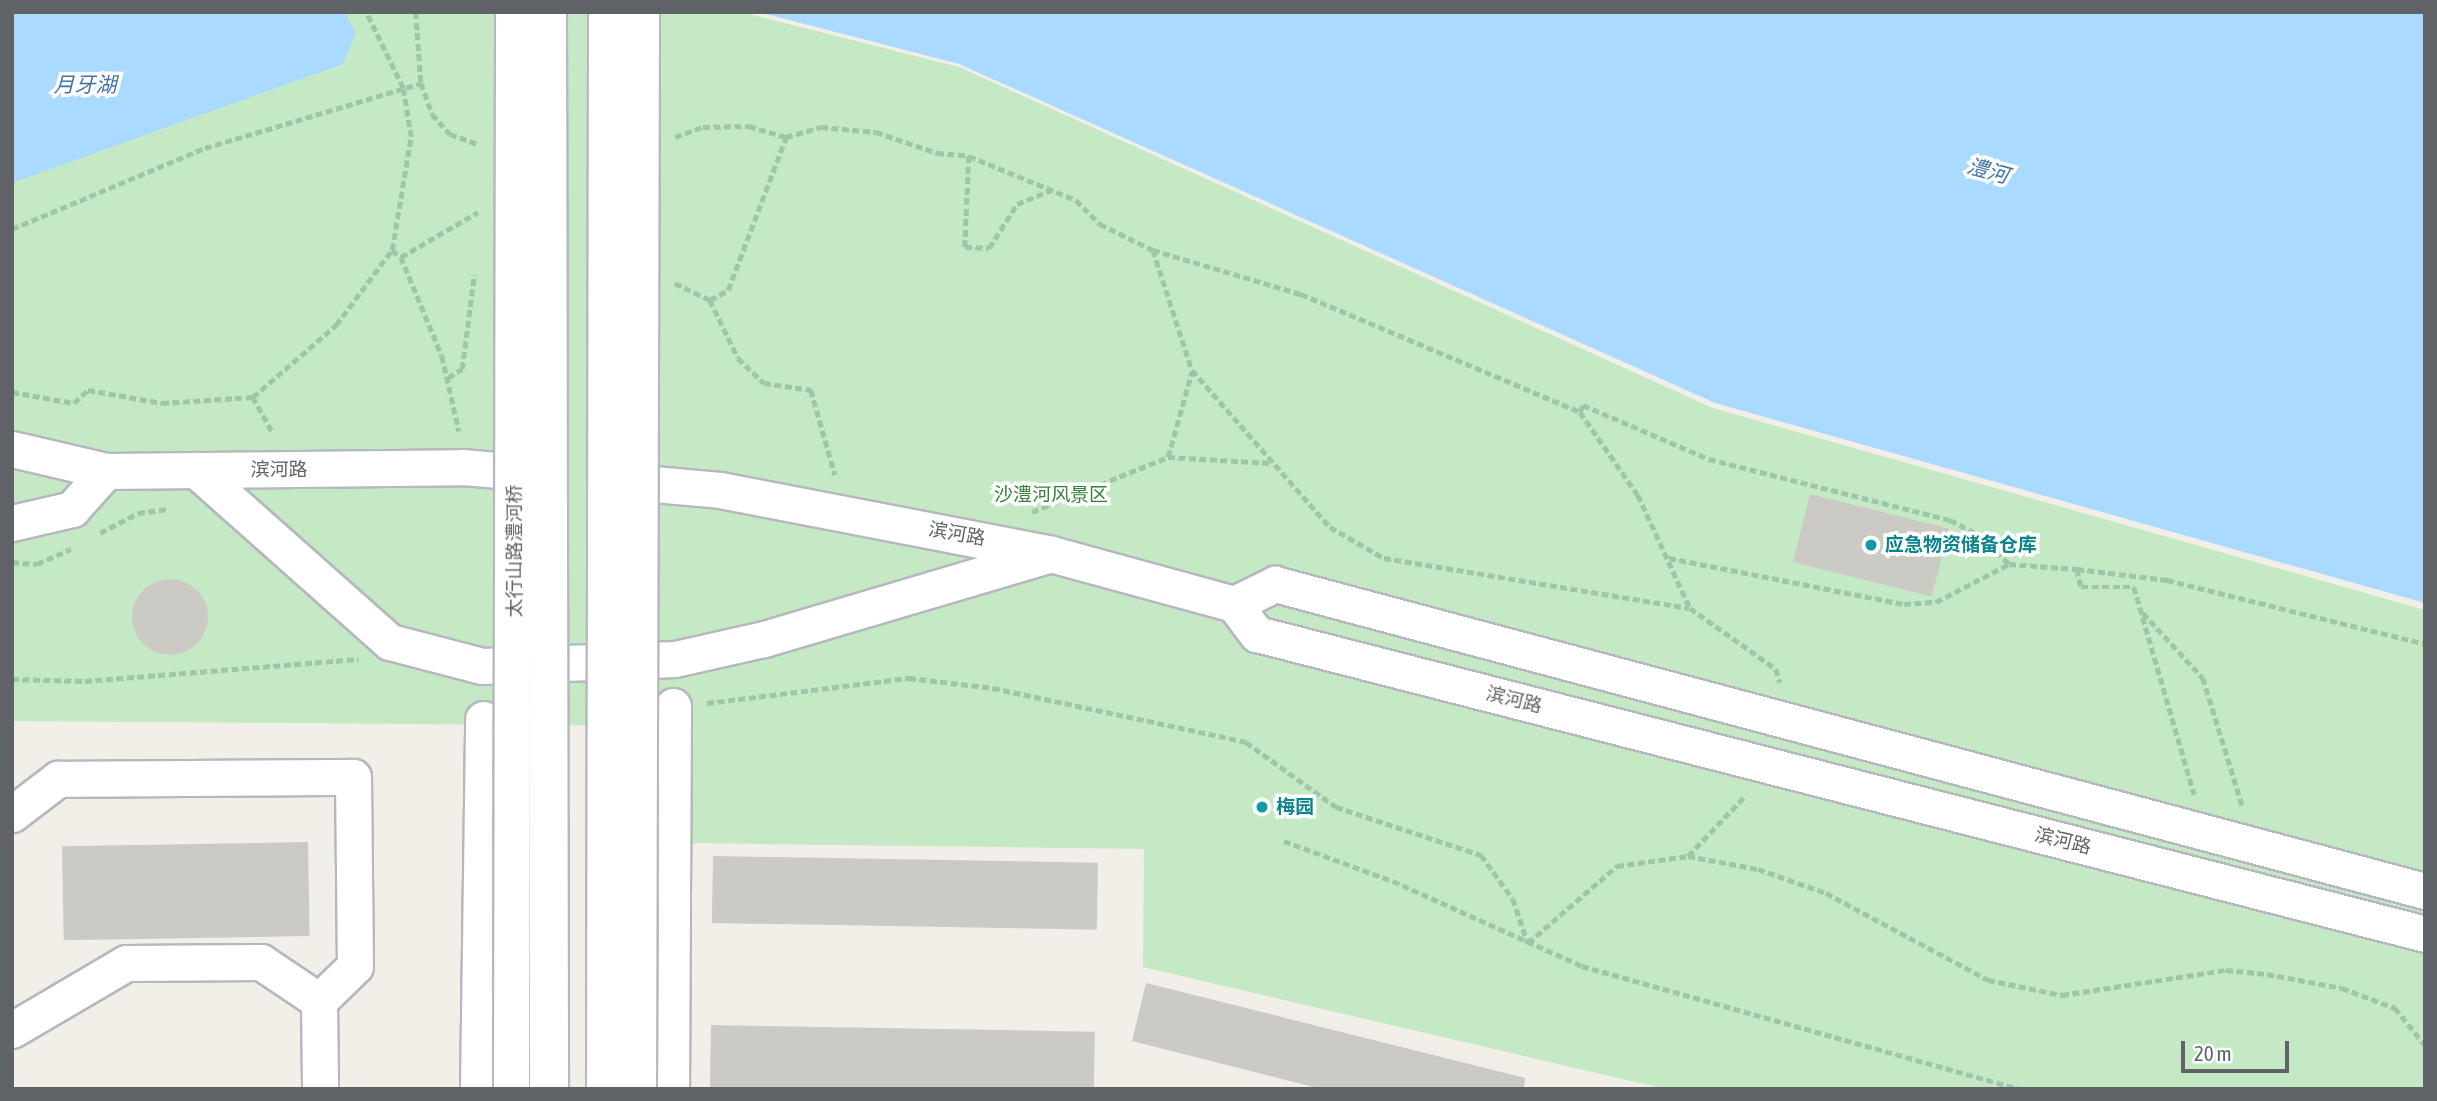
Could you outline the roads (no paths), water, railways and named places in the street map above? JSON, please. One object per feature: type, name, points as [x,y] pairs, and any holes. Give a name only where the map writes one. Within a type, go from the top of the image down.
[{"type":"main road","name":"太行山路澧河桥","points":[[547,12],[531,473],[549,1089]]},
{"type":"main road","points":[[606,1089],[624,481],[608,12]]},
{"type":"street","name":"太行山路澧河桥","points":[[511,1089],[531,473],[513,12]]},
{"type":"street","points":[[638,1089],[624,481],[641,12]]},
{"type":"street","name":"滨河路","points":[[12,449],[106,471],[206,478],[463,467],[531,473]]},
{"type":"street","points":[[12,523],[72,509],[106,471]]},
{"type":"street","points":[[206,478],[390,642],[482,666],[675,659],[764,639],[1051,554]]},
{"type":"street","name":"滨河路","points":[[624,481],[720,490],[847,516],[977,536],[1051,554],[1234,604],[1257,634],[2425,934]]},
{"type":"street","points":[[1234,604],[1275,584],[1778,723],[2425,891]]},
{"type":"street","points":[[671,1089],[673,706]]},
{"type":"street","points":[[478,1089],[483,719]]},
{"type":"street","points":[[1759,762],[1778,723]]},
{"type":"street","points":[[12,814],[58,779],[353,777],[355,966],[319,1001],[320,1089]]},
{"type":"street","points":[[2194,875],[2206,834]]},
{"type":"street","points":[[12,1030],[126,963],[261,962],[319,1001]]},
{"type":"water","name":"月牙湖","points":[[12,12],[344,12],[356,32],[343,64],[12,183]]},
{"type":"water","name":"澧河","points":[[758,12],[2425,12],[2425,603],[1715,403],[959,64]]},
{"type":"place","name":"应急物资储备仓库","points":[[1871,545]]},
{"type":"place","name":"梅园","points":[[1262,807]]},
{"type":"park label","name":"沙澧河风景区","points":[[1051,495]]}]
